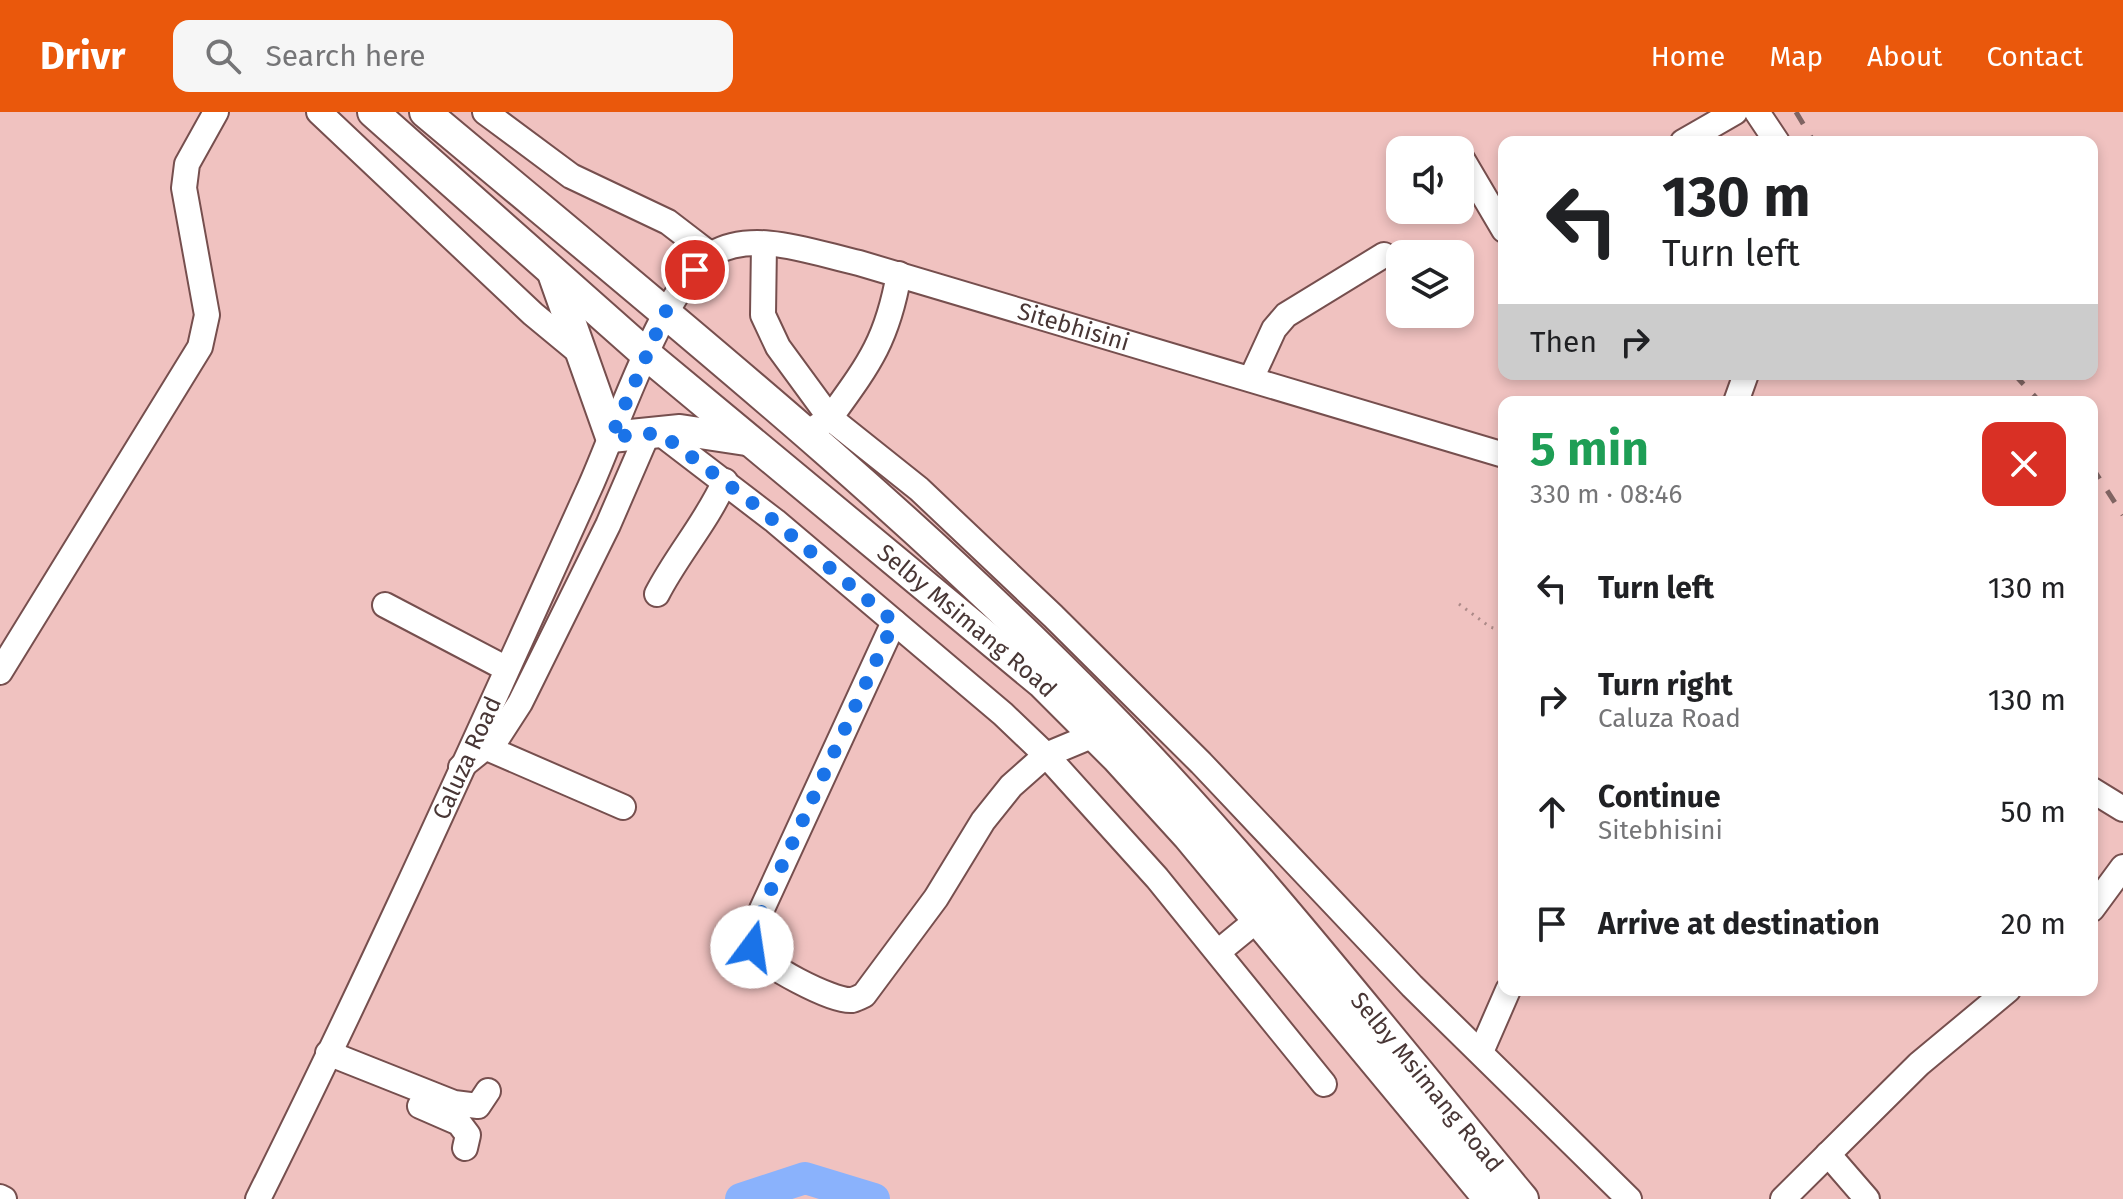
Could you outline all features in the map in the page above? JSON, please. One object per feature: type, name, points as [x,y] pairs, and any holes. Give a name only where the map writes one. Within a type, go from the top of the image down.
[{"type":"main road","name":"Selby Msimang Road","points":[[373,112],[647,355],[1042,683],[1188,836],[1489,1199]]},
{"type":"main road","name":"Selby Msimang Road","points":[[425,112],[666,311],[1011,621],[1185,795],[1523,1199]]},
{"type":"main road","points":[[553,273],[586,357],[611,437],[680,430],[752,442]]},
{"type":"street","points":[[0,672],[200,347],[207,315],[184,188],[187,164],[216,112]]},
{"type":"street","points":[[319,112],[522,304],[586,357]]},
{"type":"street","points":[[485,112],[571,176],[668,222],[711,255],[695,270],[666,311]]},
{"type":"street","points":[[1693,136],[1735,112]]},
{"type":"street","points":[[1757,112],[1773,136]]},
{"type":"street","points":[[1474,179],[1498,220]]},
{"type":"street","name":"Sitebhisini","points":[[711,255],[737,243],[764,244],[899,274],[1498,453]]},
{"type":"street","points":[[764,244],[763,315],[778,347],[830,418],[919,489],[1053,616],[1201,763],[1412,986],[1629,1199]]},
{"type":"street","points":[[1251,379],[1274,329],[1286,315],[1384,255]]},
{"type":"street","points":[[805,434],[830,418],[875,355],[892,314],[899,274]]},
{"type":"street","name":"Caluza Road","points":[[258,1199],[325,1060],[666,311]]},
{"type":"street","points":[[459,768],[487,748],[520,703],[653,434],[725,481],[894,622],[1046,755],[1218,952],[1324,1084]]},
{"type":"street","points":[[657,594],[670,567],[683,555],[710,515],[725,481]]},
{"type":"street","points":[[385,605],[505,668]]},
{"type":"street","points":[[894,622],[762,909],[752,947],[762,961],[840,998],[855,1000],[864,995],[936,898],[983,821],[1011,786],[1046,755],[1094,735]]},
{"type":"street","points":[[487,748],[623,807]]},
{"type":"street","points":[[2098,794],[2123,809]]},
{"type":"street","points":[[2098,901],[2123,867]]},
{"type":"street","points":[[1218,952],[1257,920]]},
{"type":"street","points":[[1481,1052],[1505,996]]},
{"type":"street","points":[[1783,1199],[1919,1064],[2001,996]]},
{"type":"street","points":[[325,1060],[454,1103],[478,1106],[488,1091]]},
{"type":"street","points":[[325,1060],[459,1123],[468,1135],[465,1148]]},
{"type":"street","points":[[1828,1154],[1867,1199]]},
{"type":"path","points":[[1459,604],[1490,627],[1498,629]]},
{"type":"waterway","points":[[741,1199],[805,1178],[874,1199]]},
{"type":"railway","points":[[1796,112],[1810,136]]},
{"type":"railway","points":[[2020,380],[2034,396]]},
{"type":"railway","points":[[2098,476],[2123,515]]},
{"type":"route","points":[[695,270],[674,295],[611,437],[660,433],[732,486],[894,622],[762,909],[753,933],[752,947]]}]
